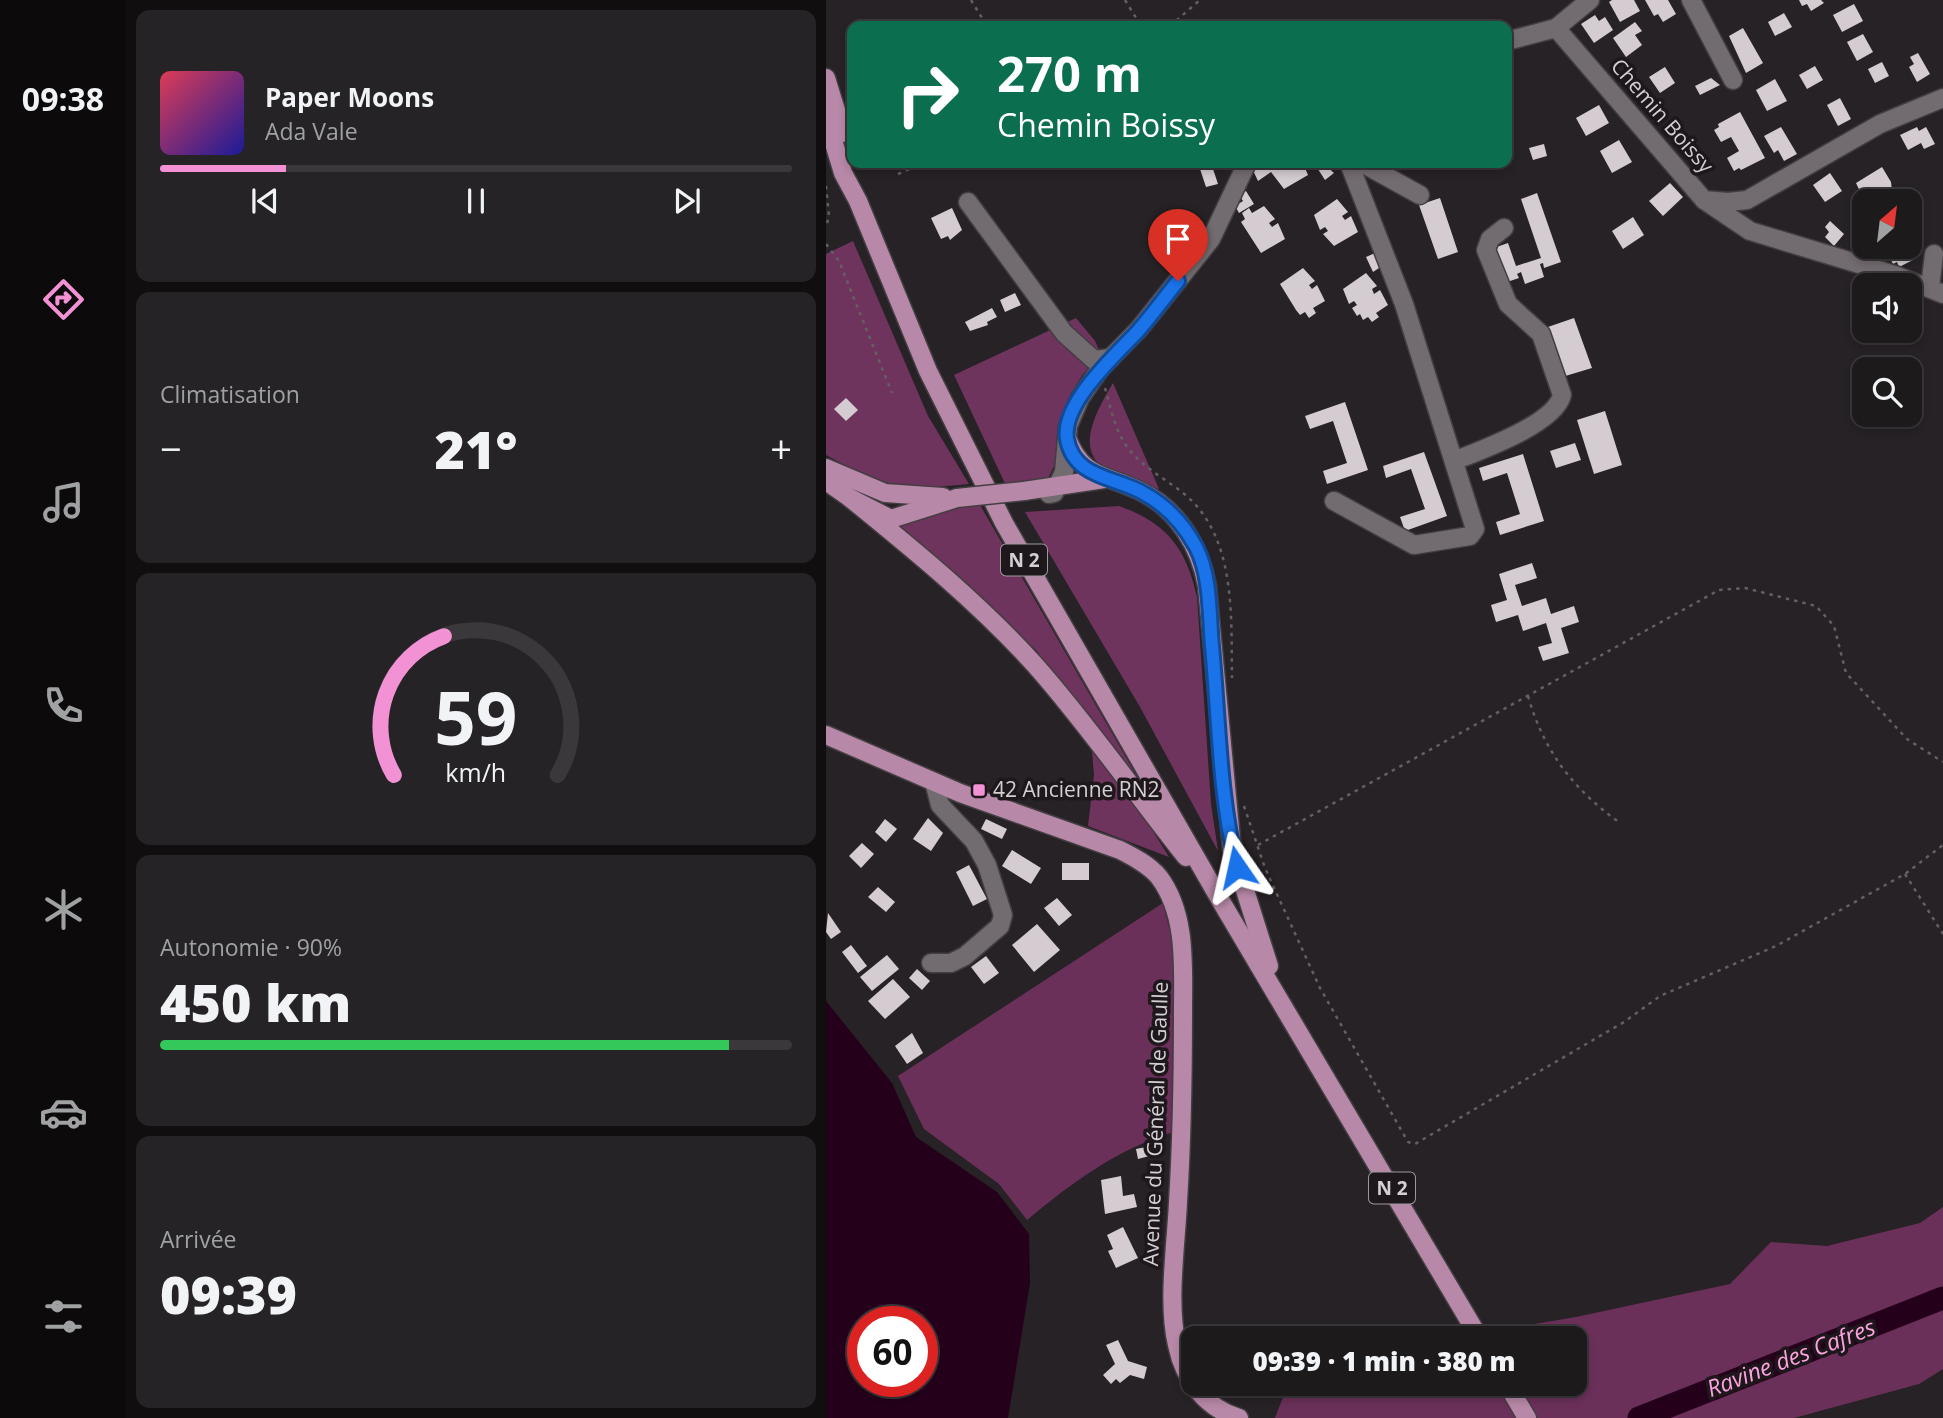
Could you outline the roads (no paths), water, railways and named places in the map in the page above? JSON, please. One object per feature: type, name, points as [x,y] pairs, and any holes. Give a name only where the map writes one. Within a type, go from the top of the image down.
[{"type":"main road","name":"N 2","points":[[826,78],[847,146]]},
{"type":"main road","name":"N 2","points":[[826,117],[843,173],[858,201],[928,371],[964,446],[1027,564],[1222,903],[1472,1326]]},
{"type":"main road","name":"N 2","points":[[854,168],[858,201]]},
{"type":"main road","points":[[1067,438],[1080,462],[1104,479]]},
{"type":"main road","name":"N 2","points":[[826,468],[886,493],[919,497],[957,498],[1104,479],[1144,493],[1180,523],[1196,548],[1204,570],[1232,849],[1281,999]]},
{"type":"main road","name":"N 2","points":[[826,481],[901,540],[970,600],[1034,664],[1091,732],[1222,903]]},
{"type":"main road","points":[[901,540],[891,519],[901,503],[919,497]]},
{"type":"main road","name":"N 2","points":[[850,498],[891,519],[957,498]]},
{"type":"main road","name":"Avenue du Général de Gaulle","points":[[826,735],[934,782],[1120,850],[1158,876],[1169,894],[1180,927],[1183,971],[1183,1108],[1174,1285],[1176,1342],[1188,1377],[1206,1401],[1239,1418]]},
{"type":"main road","points":[[1514,1396],[1527,1418]]},
{"type":"street","points":[[1512,40],[1556,28],[1590,0]]},
{"type":"street","points":[[1691,0],[1733,80]]},
{"type":"street","name":"Chemin Boissy","points":[[1556,28],[1704,200],[1747,200],[1880,124],[1943,98]]},
{"type":"street","points":[[1060,484],[1068,426],[1080,398],[1211,239],[1245,168]]},
{"type":"street","points":[[1334,502],[1414,545],[1470,536],[1475,525],[1404,304],[1351,168]]},
{"type":"street","points":[[1371,168],[1420,195]]},
{"type":"street","points":[[1704,200],[1750,231],[1936,291],[1934,254]]},
{"type":"street","points":[[968,202],[1064,333],[1094,360],[1111,358]]},
{"type":"street","points":[[1454,461],[1511,438],[1553,409],[1562,395],[1541,334],[1508,304],[1486,250],[1490,239],[1504,228]]},
{"type":"street","points":[[1024,491],[1048,478],[1067,438]]},
{"type":"street","points":[[931,963],[951,963],[965,956],[1000,926],[1003,915],[987,865],[974,841],[940,805],[934,782]]},
{"type":"waterway","name":"Ravine des Cafres","points":[[1639,1418],[1943,1298]]},
{"type":"place","name":"42 Ancienne RN2","points":[[979,790]]}]
